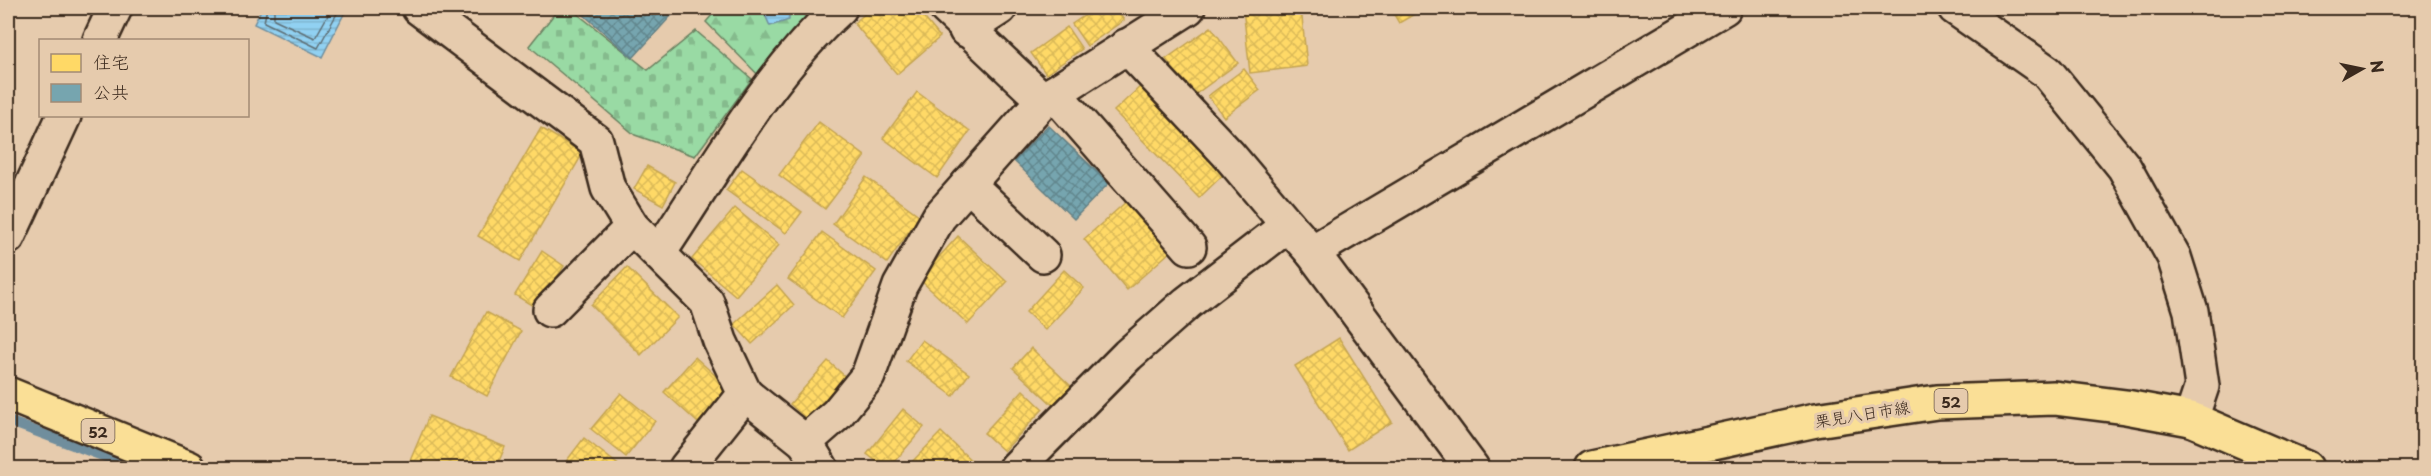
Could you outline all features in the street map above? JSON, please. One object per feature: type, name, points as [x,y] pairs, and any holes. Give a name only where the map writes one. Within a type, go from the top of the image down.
[{"type":"main road","name":"52","points":[[8,394],[189,468]]},
{"type":"main road","name":"栗見八日市線","points":[[1592,468],[1816,420],[1937,402],[2054,398],[2126,407],[2191,419],[2306,468]]},
{"type":"street","points":[[100,39],[115,8]]},
{"type":"street","points":[[419,8],[596,141],[608,188],[632,227],[707,302],[720,341],[744,394],[813,455],[837,414],[868,376],[900,286],[939,217],[1048,96],[1137,28],[1188,8]]},
{"type":"street","points":[[659,253],[768,91],[819,27],[840,8]]},
{"type":"street","points":[[956,19],[1000,8]]},
{"type":"street","points":[[1312,252],[1724,8]]},
{"type":"street","points":[[1964,10],[2047,72],[2124,167],[2174,257],[2191,311],[2202,387],[2191,419]]},
{"type":"street","points":[[956,19],[1048,96],[1189,247]]},
{"type":"street","points":[[1137,28],[1228,154],[1312,252],[1472,468]]},
{"type":"street","points":[[8,237],[64,117]]},
{"type":"street","points":[[968,184],[1042,255]]},
{"type":"street","points":[[1016,468],[1170,318],[1288,225]]},
{"type":"street","points":[[550,310],[632,227]]},
{"type":"street","points":[[686,468],[744,394]]},
{"type":"green space","points":[[559,8],[570,8],[648,70],[696,31],[752,79],[695,156],[635,135],[529,46]]},
{"type":"green space","points":[[718,8],[825,8],[764,81],[706,22]]},
{"type":"water","points":[[262,8],[347,8],[322,57],[254,24]]},
{"type":"water","points":[[762,8],[789,8],[789,20],[770,26]]},
{"type":"building: 住宅","points":[[872,8],[916,8],[940,37],[897,74],[854,23]]},
{"type":"building: 住宅","points":[[1096,8],[1115,8],[1124,20],[1087,46],[1072,24]]},
{"type":"building: 住宅","points":[[1243,8],[1301,8],[1307,66],[1250,73]]},
{"type":"building: 住宅","points":[[1390,8],[1425,8],[1399,23]]},
{"type":"building: 住宅","points":[[1067,27],[1082,49],[1046,74],[1031,53]]},
{"type":"building: 住宅","points":[[1211,27],[1238,63],[1193,96],[1166,59]]},
{"type":"building: 住宅","points":[[1244,69],[1260,90],[1224,117],[1208,96]]},
{"type":"building: 住宅","points":[[1143,84],[1227,171],[1199,198],[1114,111]]},
{"type":"building: 住宅","points":[[917,92],[970,131],[937,178],[883,138]]},
{"type":"building: 住宅","points":[[819,122],[865,156],[825,209],[779,175]]},
{"type":"building: 住宅","points":[[541,128],[583,153],[520,261],[478,236]]},
{"type":"building: 住宅","points":[[647,166],[675,182],[663,205],[634,189]]},
{"type":"building: 住宅","points":[[742,169],[802,212],[786,233],[726,190]]},
{"type":"building: 住宅","points":[[866,177],[920,216],[887,263],[833,224]]},
{"type":"building: 住宅","points":[[1127,201],[1170,252],[1127,290],[1084,239]]},
{"type":"building: 住宅","points":[[735,208],[779,245],[736,296],[692,259]]},
{"type":"building: 住宅","points":[[822,232],[876,271],[842,318],[788,279]]},
{"type":"building: 住宅","points":[[958,236],[1007,282],[968,324],[919,279]]},
{"type":"building: 住宅","points":[[542,251],[564,266],[538,309],[515,295]]},
{"type":"building: 住宅","points":[[627,267],[678,317],[641,355],[591,305]]},
{"type":"building: 住宅","points":[[1064,270],[1084,288],[1045,330],[1026,312]]},
{"type":"building: 住宅","points":[[777,285],[794,305],[752,344],[734,324]]},
{"type":"building: 住宅","points":[[486,312],[521,331],[487,396],[451,377]]},
{"type":"building: 住宅","points":[[1339,338],[1392,422],[1348,450],[1295,366]]},
{"type":"building: 住宅","points":[[922,340],[969,374],[953,396],[906,361]]},
{"type":"building: 住宅","points":[[1031,348],[1073,388],[1055,407],[1013,368]]},
{"type":"building: 住宅","points":[[695,357],[729,388],[698,423],[664,392]]},
{"type":"building: 住宅","points":[[828,361],[848,379],[810,422],[790,404]]},
{"type":"building: 住宅","points":[[1023,390],[1043,409],[1004,451],[984,433]]},
{"type":"building: 住宅","points":[[621,393],[655,421],[626,457],[591,429]]},
{"type":"building: 住宅","points":[[903,409],[924,427],[889,468],[885,468],[867,454]]},
{"type":"building: 住宅","points":[[429,416],[505,447],[496,468],[407,468]]},
{"type":"building: 住宅","points":[[941,432],[979,468],[906,468]]},
{"type":"building: 住宅","points":[[584,438],[621,467],[561,468]]},
{"type":"building: 公共","points":[[576,8],[678,8],[633,58]]},
{"type":"building: 公共","points":[[1048,125],[1109,183],[1074,219],[1014,161]]},
{"type":"waterway","points":[[8,421],[135,468]]}]
